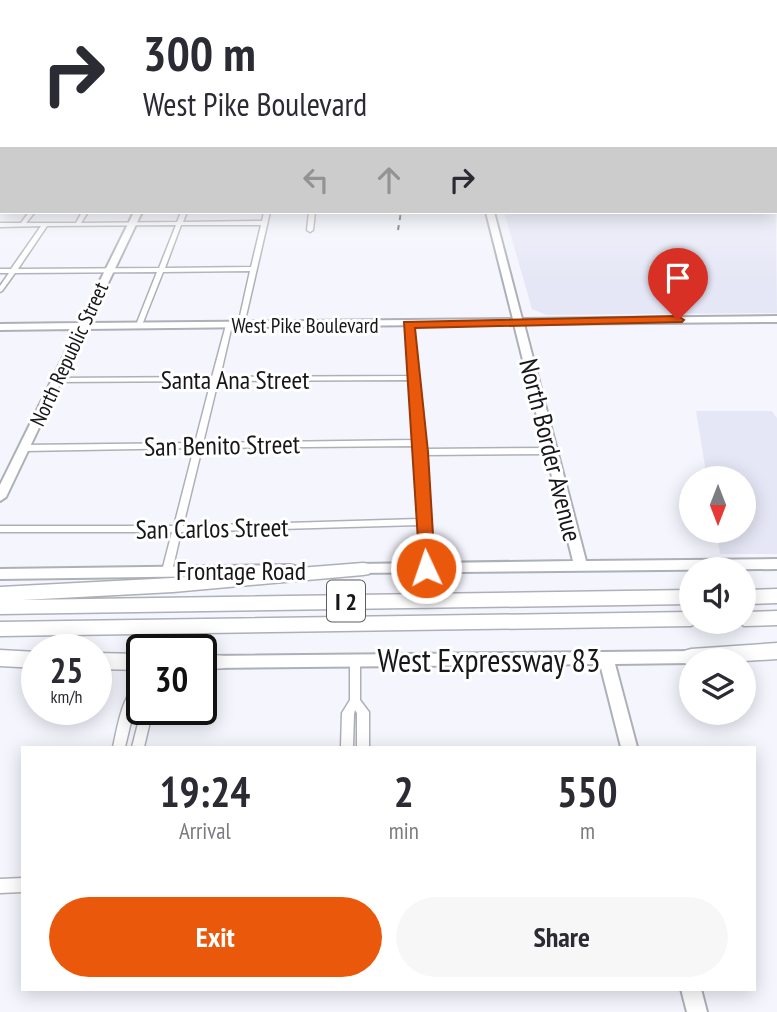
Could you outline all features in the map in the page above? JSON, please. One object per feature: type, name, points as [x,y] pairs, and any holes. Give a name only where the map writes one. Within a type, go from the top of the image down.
[{"type":"highway","points":[[0,594],[173,585],[363,569]]},
{"type":"highway","points":[[756,597],[777,596]]},
{"type":"highway","name":"I 2","points":[[0,607],[679,597]]},
{"type":"highway","points":[[756,619],[777,618]]},
{"type":"highway","name":"I 2","points":[[0,629],[679,619]]},
{"type":"highway","points":[[756,652],[777,651]]},
{"type":"highway","points":[[0,658],[21,659]]},
{"type":"street","points":[[22,225],[30,214]]},
{"type":"street","points":[[77,225],[84,214]]},
{"type":"street","name":"North Republic Street","points":[[0,497],[137,214]]},
{"type":"street","points":[[139,325],[183,214]]},
{"type":"street","points":[[241,325],[266,214]]},
{"type":"street","points":[[310,230],[312,214]]},
{"type":"street","name":"North Border Avenue","points":[[491,214],[581,566]]},
{"type":"street","points":[[0,225],[264,223]]},
{"type":"street","points":[[0,290],[45,225]]},
{"type":"street","points":[[0,271],[253,269]]},
{"type":"street","points":[[513,303],[533,316],[576,321]]},
{"type":"street","name":"West Pike Boulevard","points":[[0,328],[777,319]]},
{"type":"street","points":[[408,324],[420,447],[426,568]]},
{"type":"street","points":[[167,571],[180,529],[229,325]]},
{"type":"street","name":"Santa Ana Street","points":[[56,380],[413,378]]},
{"type":"street","name":"San Benito Street","points":[[24,447],[201,445],[551,450]]},
{"type":"street","name":"San Carlos Street","points":[[0,529],[180,529],[424,522]]},
{"type":"street","name":"Frontage Road","points":[[0,575],[777,564]]},
{"type":"street","name":"West Expressway 83","points":[[217,662],[679,657]]},
{"type":"street","name":"West Expressway 83","points":[[756,657],[777,657]]},
{"type":"street","points":[[606,659],[629,746]]},
{"type":"street","points":[[347,746],[348,713],[355,701],[355,661]]},
{"type":"street","points":[[0,666],[21,666]]},
{"type":"street","points":[[355,701],[363,712],[363,746]]},
{"type":"street","points":[[119,746],[126,719]]},
{"type":"street","points":[[138,746],[143,725]]},
{"type":"street","points":[[0,886],[21,885]]},
{"type":"street","points":[[692,991],[697,1012]]},
{"type":"shaded area","points":[[505,214],[776,214],[777,313],[547,315],[532,309]]},
{"type":"shaded area","points":[[696,411],[772,411],[777,418],[777,554],[720,554],[718,543],[756,543],[756,466],[705,466]]},
{"type":"railway","points":[[398,230],[401,214]]},
{"type":"route","points":[[426,568],[420,452],[408,324],[678,320]]}]
